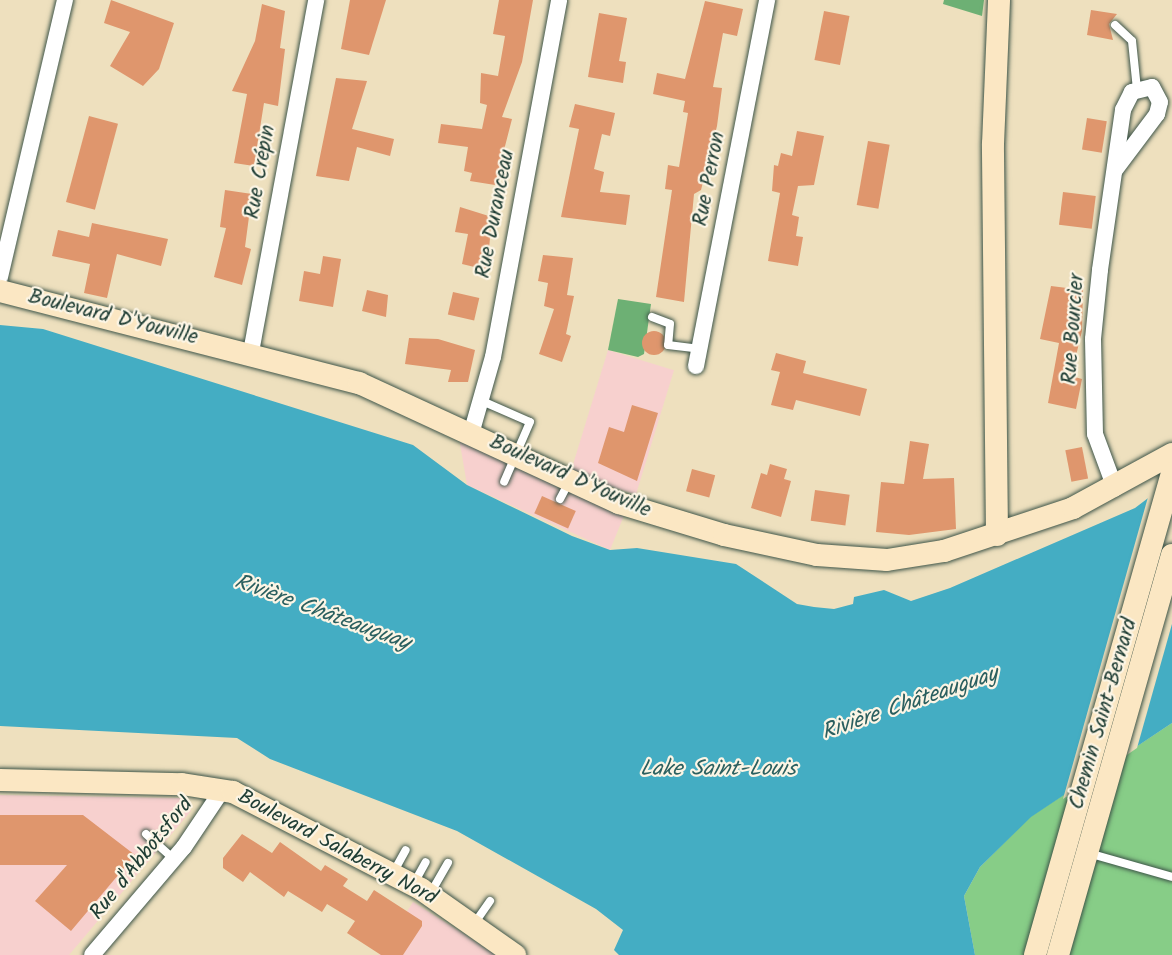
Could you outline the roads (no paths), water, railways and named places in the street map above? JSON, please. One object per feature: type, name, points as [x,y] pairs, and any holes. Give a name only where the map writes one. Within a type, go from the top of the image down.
[{"type":"street","points":[[0,277],[65,0]]},
{"type":"street","name":"Rue Crépin","points":[[251,352],[316,0]]},
{"type":"street","name":"Rue Duranceau","points":[[471,434],[482,401],[560,0]]},
{"type":"street","name":"Rue Perron","points":[[696,366],[767,0]]},
{"type":"street","points":[[997,536],[993,144],[999,0]]},
{"type":"street","points":[[1115,170],[1142,140],[1160,102],[1152,87],[1137,89]]},
{"type":"street","name":"Rue Bourcier","points":[[1115,488],[1097,446],[1092,374],[1123,110],[1137,89]]},
{"type":"street","name":"Boulevard D'Youville","points":[[0,291],[251,352],[388,393],[516,457],[565,490],[688,525],[816,555],[864,560],[920,556],[997,536],[1115,488],[1172,454]]},
{"type":"street","name":"Chemin Saint-Bernard","points":[[1035,955],[1172,473]]},
{"type":"street","name":"Chemin Saint-Bernard","points":[[1059,955],[1172,555]]},
{"type":"street","name":"Boulevard Salaberry Nord","points":[[0,780],[223,789],[421,889],[474,924],[515,955]]},
{"type":"street","name":"Rue d'Abbotsford","points":[[92,955],[174,859],[223,789]]},
{"type":"lane","points":[[1115,25],[1132,41],[1137,89]]},
{"type":"lane","points":[[652,317],[670,324],[668,345],[700,349]]},
{"type":"lane","points":[[482,401],[530,422],[504,482]]},
{"type":"lane","points":[[146,834],[174,859]]},
{"type":"lane","points":[[392,873],[406,850]]},
{"type":"lane","points":[[1088,853],[1172,877]]},
{"type":"lane","points":[[421,889],[426,862]]},
{"type":"lane","points":[[421,889],[448,863]]},
{"type":"lane","points":[[474,924],[490,901]]},
{"type":"water","name":"Lake Saint-Louis","points":[[0,325],[43,329],[413,445],[467,485],[572,536],[610,550],[637,548],[736,564],[797,604],[814,607],[834,609],[853,604],[854,597],[884,590],[911,601],[950,588],[1135,508],[1172,480],[1172,723],[1031,817],[980,867],[964,896],[975,955],[619,955],[614,950],[623,930],[596,909],[457,831],[270,759],[237,738],[0,726]]},
{"type":"water label","name":"Rivière Châteauguay","points":[[322,613]]},
{"type":"water label","name":"Rivière Châteauguay","points":[[910,704]]}]
